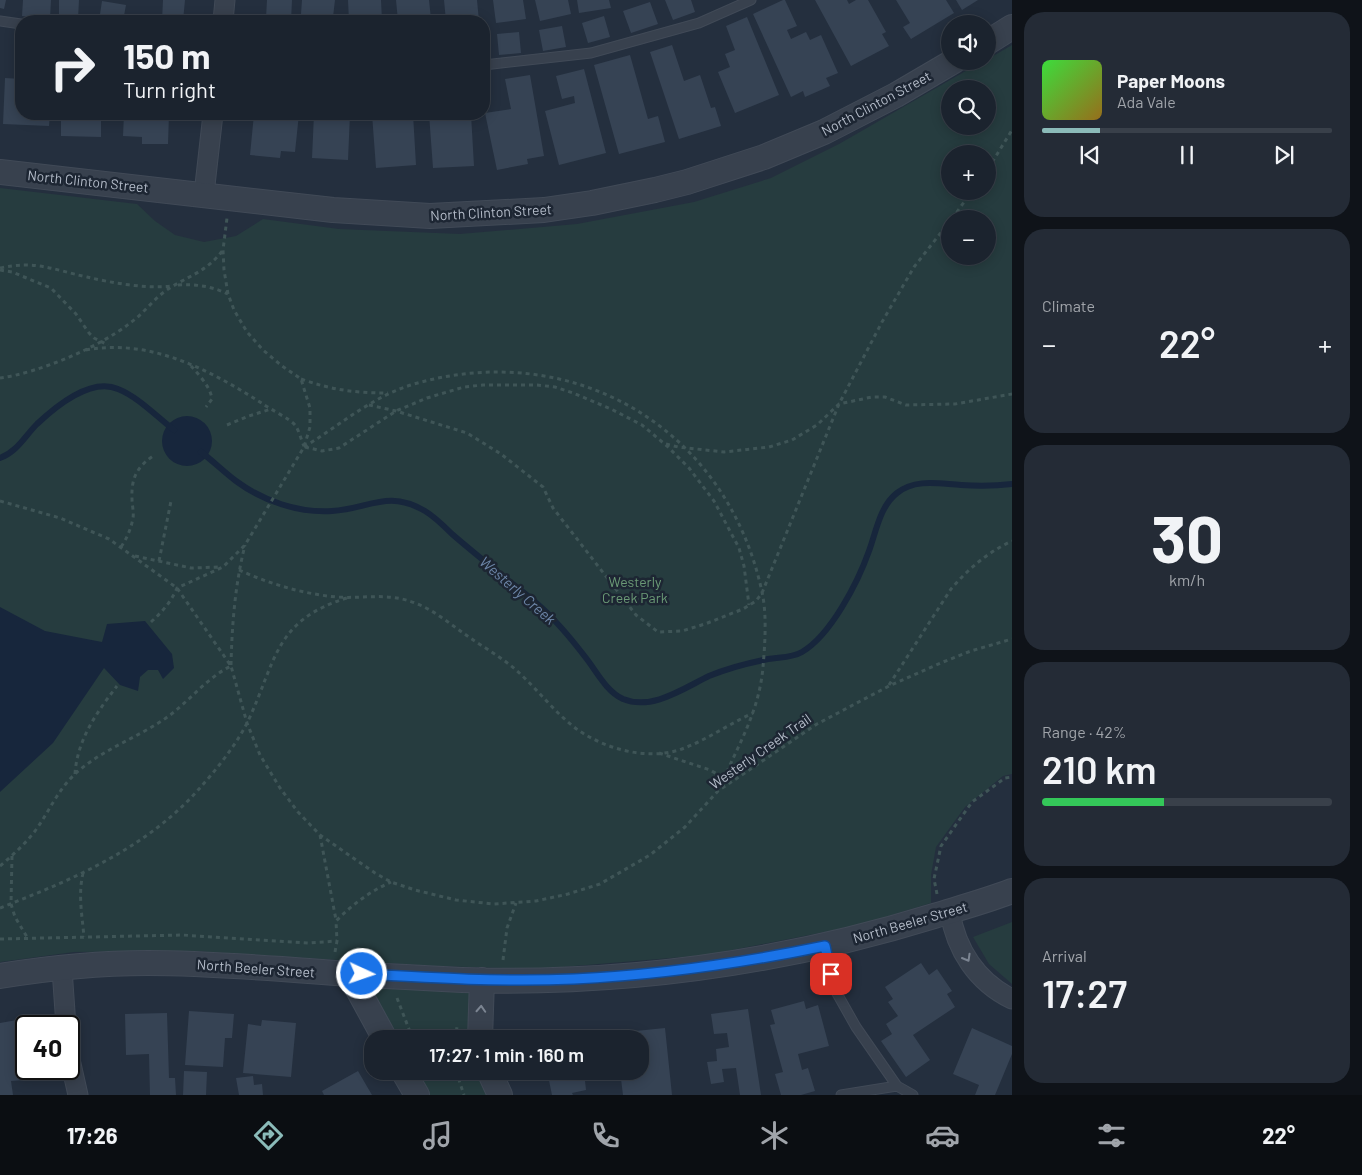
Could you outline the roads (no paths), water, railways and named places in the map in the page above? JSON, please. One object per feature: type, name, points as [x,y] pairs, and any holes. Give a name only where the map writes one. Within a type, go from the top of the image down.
[{"type":"street","points":[[224,15],[226,0]]},
{"type":"street","points":[[996,37],[1012,27]]},
{"type":"street","name":"North Clinton Street","points":[[0,172],[333,210],[430,216],[544,210],[592,203],[687,182],[764,157],[824,132],[896,95],[941,69]]},
{"type":"street","points":[[204,194],[212,120]]},
{"type":"street","name":"North Beeler Street","points":[[0,976],[31,971],[148,963],[206,964],[389,976],[492,980],[575,979],[652,973],[729,963],[825,946],[881,932],[1012,891]]},
{"type":"street","points":[[945,913],[969,963],[985,981],[1012,999]]},
{"type":"street","points":[[62,969],[65,1015]]},
{"type":"street","points":[[349,973],[380,1030]]},
{"type":"street","points":[[482,1030],[492,980]]},
{"type":"street","points":[[75,1080],[78,1095]]},
{"type":"street","points":[[408,1080],[416,1095]]},
{"type":"street","points":[[493,1080],[500,1095]]},
{"type":"lane","points":[[490,64],[591,54],[699,23],[751,0]]},
{"type":"lane","points":[[0,21],[15,23]]},
{"type":"lane","points":[[825,946],[834,988],[856,1027],[898,1086],[913,1095]]},
{"type":"lane","points":[[841,1095],[898,1086]]},
{"type":"water","points":[[182,416],[192,416],[205,423],[212,436],[212,446],[205,459],[192,466],[182,466],[173,462],[166,455],[162,446],[162,436],[166,427],[173,420]]},
{"type":"water","points":[[0,607],[45,631],[102,642],[107,624],[145,621],[172,654],[174,668],[163,679],[158,670],[148,670],[140,677],[138,691],[120,685],[104,668],[53,743],[0,792]]},
{"type":"waterway","name":"Westerly Creek","points":[[0,458],[16,448],[37,424],[63,402],[85,390],[96,387],[108,386],[125,392],[174,430]]},
{"type":"waterway","name":"Westerly Creek","points":[[201,452],[246,488],[269,500],[294,508],[332,511],[345,510],[378,502],[400,501],[425,511],[540,606],[570,638],[602,681],[617,696],[634,702],[656,700],[723,671],[768,659],[794,655],[813,644],[833,621],[851,592],[864,564],[886,505],[891,498],[904,488],[928,483],[980,486],[1012,484]]},
{"type":"park label","name":"Westerly Creek Park","points":[[635,590]]}]
